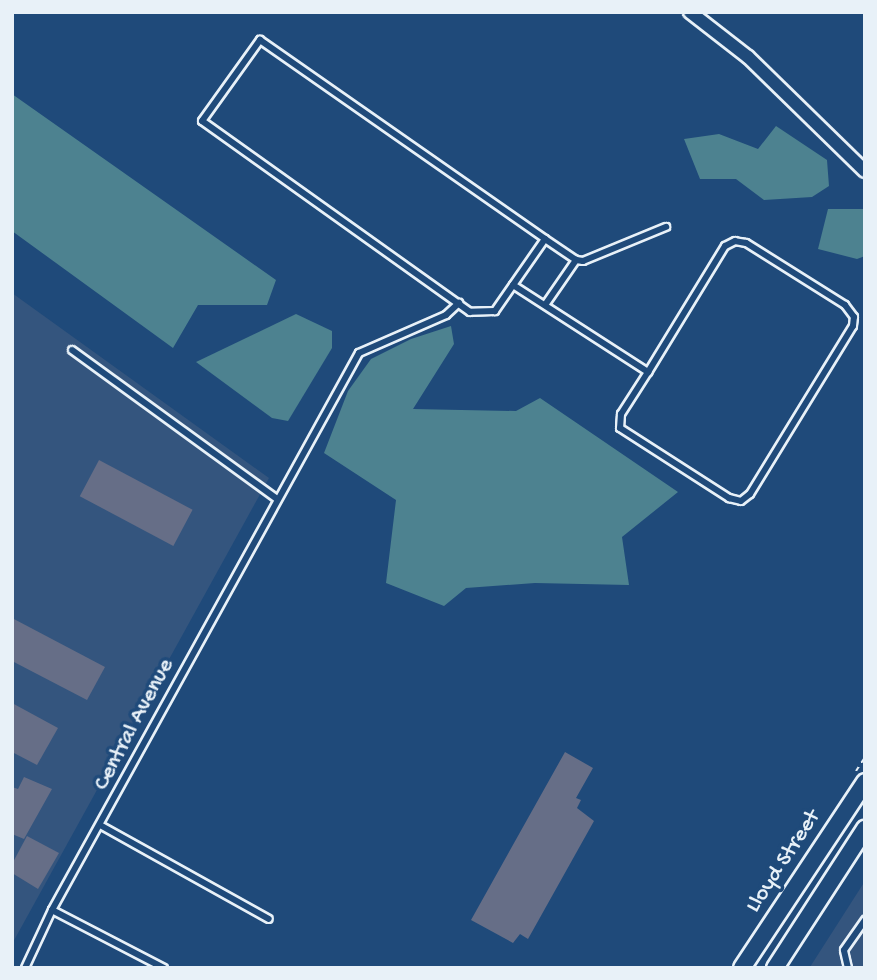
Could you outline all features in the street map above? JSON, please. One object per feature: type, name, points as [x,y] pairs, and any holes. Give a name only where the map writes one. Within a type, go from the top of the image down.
[{"type":"main road","name":"Lloyd Street","points":[[742,968],[865,782]]},
{"type":"main road","points":[[775,968],[865,830]]},
{"type":"street","points":[[690,12],[748,57],[865,171]]},
{"type":"lane","points":[[545,239],[495,311],[470,312],[202,121],[260,40],[576,260],[583,261],[666,227]]},
{"type":"lane","points":[[735,242],[746,243],[845,305],[854,317],[853,326],[757,483],[741,501],[729,498],[620,428],[621,414],[648,372],[724,246],[735,242]]},
{"type":"lane","points":[[545,305],[576,260]]},
{"type":"lane","points":[[513,285],[648,372]]},
{"type":"lane","name":"Central Avenue","points":[[25,968],[52,910],[359,353],[446,315],[459,303]]},
{"type":"lane","points":[[72,350],[277,499]]},
{"type":"lane","points":[[100,825],[269,919]]},
{"type":"lane","points":[[52,910],[164,968]]},
{"type":"lane","points":[[848,968],[844,950],[865,920]]},
{"type":"shaded area","points":[[12,293],[269,478],[12,944]]},
{"type":"shaded area","points":[[865,881],[865,968],[809,968],[810,967]]},
{"type":"green space","points":[[12,94],[276,280],[267,305],[198,305],[173,348],[12,231]]},
{"type":"green space","points":[[776,126],[827,160],[829,186],[812,197],[764,200],[736,179],[700,179],[684,139],[719,134],[758,149]]},
{"type":"green space","points":[[828,209],[865,209],[865,256],[857,259],[818,249]]},
{"type":"green space","points":[[296,314],[332,331],[332,348],[288,421],[272,418],[196,362]]},
{"type":"green space","points":[[451,326],[454,344],[413,409],[516,411],[540,398],[678,492],[622,537],[629,585],[535,583],[466,588],[444,606],[386,583],[396,500],[324,453],[348,391],[371,359],[411,339]]},
{"type":"building","points":[[99,460],[193,510],[173,546],[80,496]]},
{"type":"building","points":[[12,618],[105,667],[87,700],[12,661]]},
{"type":"building","points":[[12,703],[58,728],[37,765],[12,752]]},
{"type":"building","points":[[565,752],[593,768],[576,798],[581,800],[577,808],[594,821],[528,939],[520,934],[513,943],[471,920]]},
{"type":"building","points":[[24,777],[52,789],[24,839],[12,834],[12,787],[18,789]]},
{"type":"building","points":[[27,836],[59,853],[38,889],[12,873],[12,864]]}]
